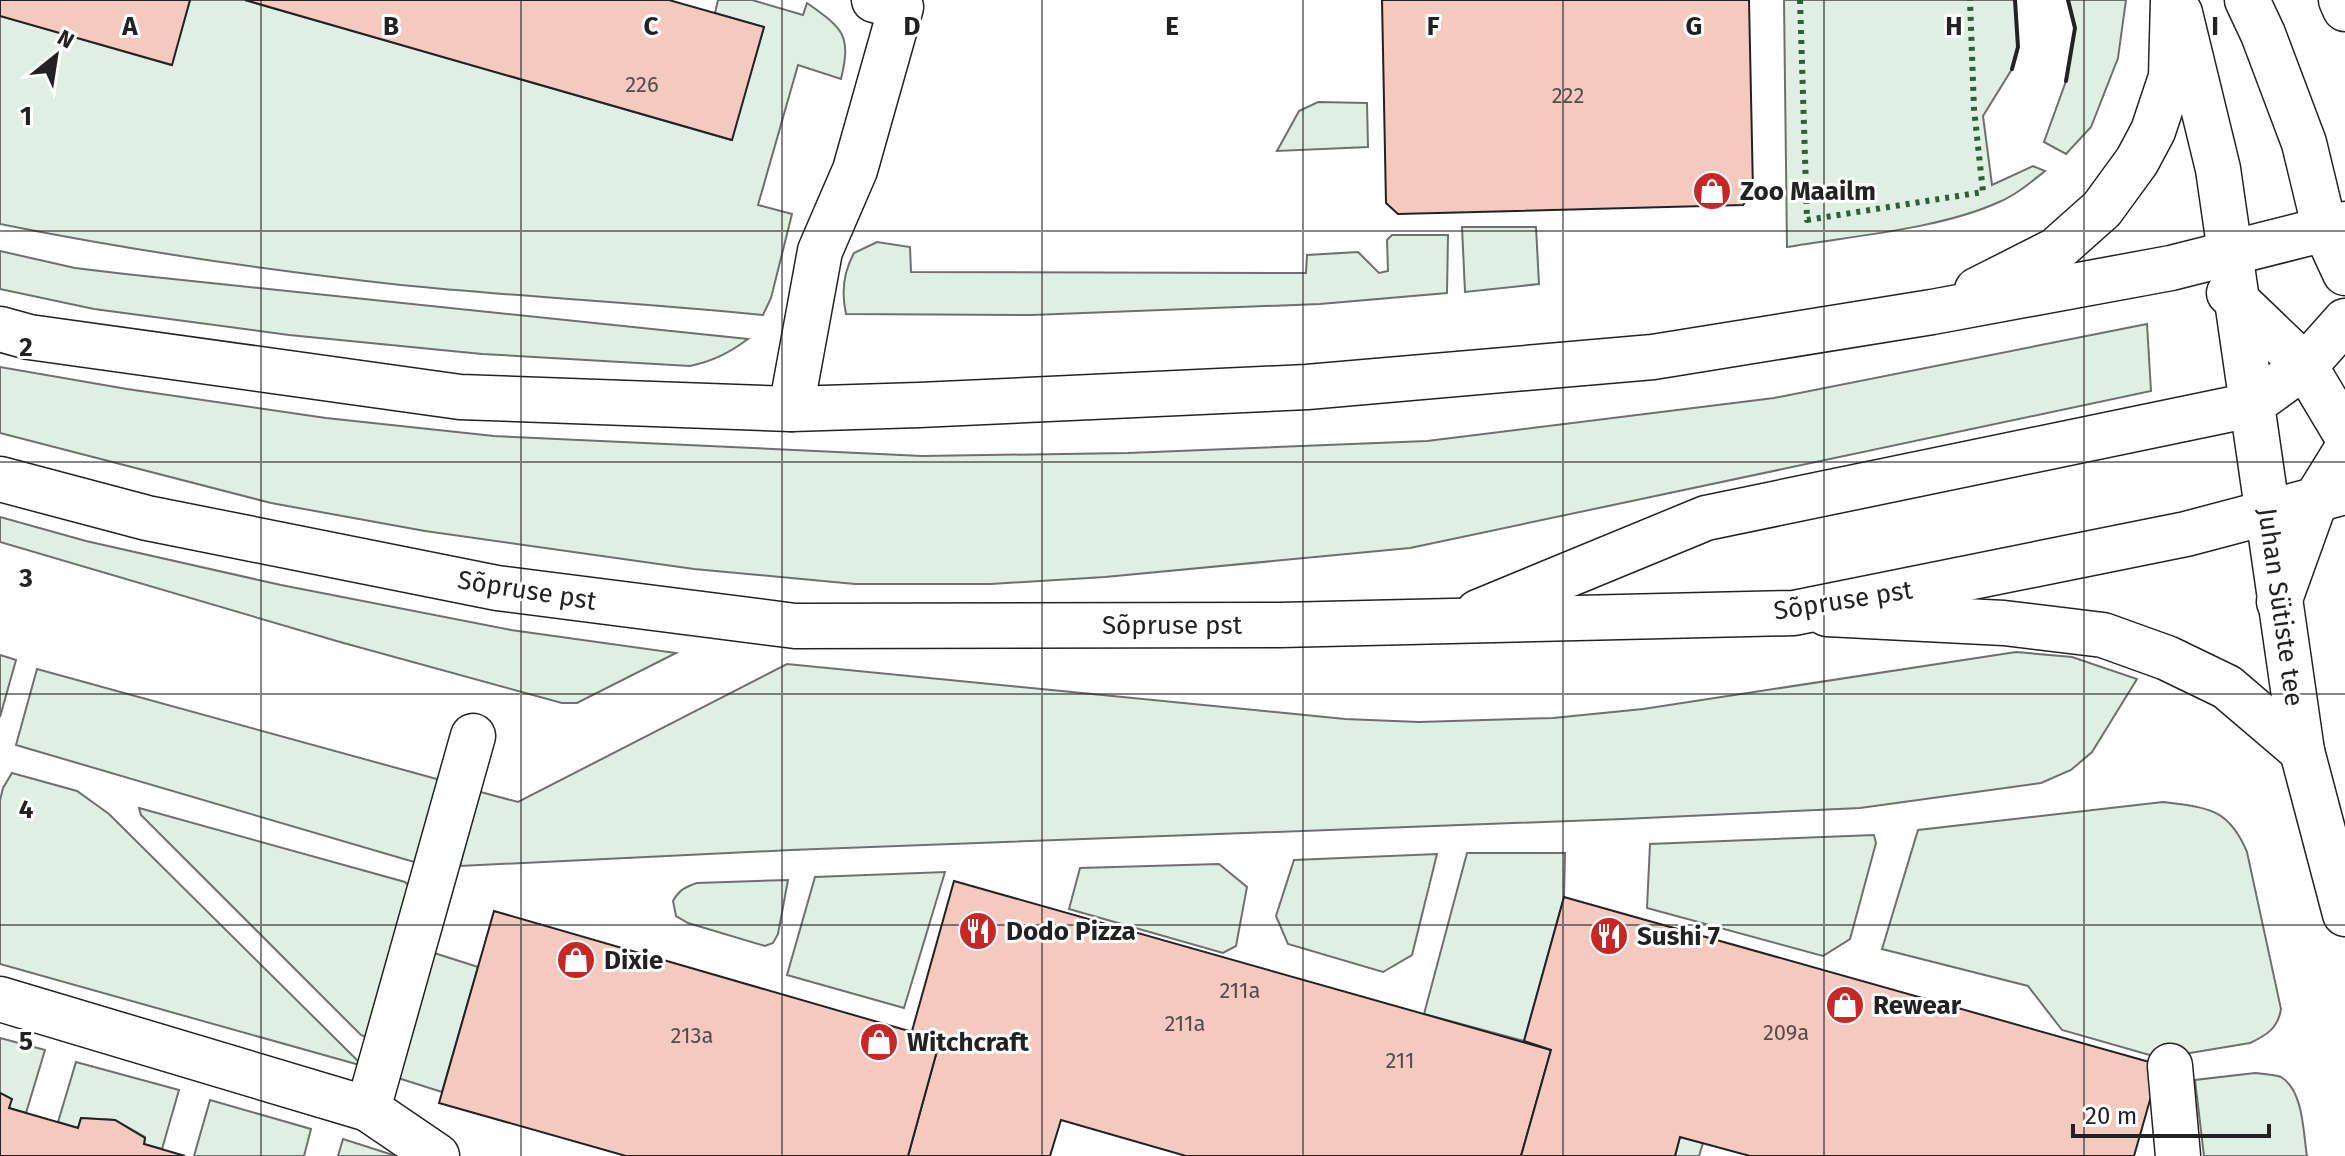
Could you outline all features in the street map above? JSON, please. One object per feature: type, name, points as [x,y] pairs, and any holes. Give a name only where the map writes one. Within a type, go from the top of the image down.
[{"type":"main road","name":"Juhan Sütiste tee","points":[[2175,0],[2218,169],[2302,751],[2345,914]]},
{"type":"main road","points":[[1932,312],[2056,250],[2102,209],[2137,161],[2153,131],[2171,77],[2175,0]]},
{"type":"main road","points":[[2247,0],[2263,34],[2335,227],[2345,273]]},
{"type":"main road","points":[[2341,0],[2345,9]]},
{"type":"main road","points":[[791,409],[820,251],[855,170],[893,2]]},
{"type":"main road","points":[[0,329],[29,337],[460,397],[791,409],[935,405],[1323,386],[1653,357],[1932,312],[2182,265],[2335,227]]},
{"type":"main road","points":[[2182,265],[2235,297],[2305,366],[2345,433]]},
{"type":"main road","points":[[1455,622],[1706,518],[2251,405],[2305,366],[2345,321]]},
{"type":"main road","points":[[2279,602],[2330,495],[2345,452]]},
{"type":"main road","name":"Sõpruse pst","points":[[0,479],[147,518],[497,588],[795,626],[1280,625],[1794,613],[2186,534],[2330,495]]},
{"type":"main road","points":[[1794,613],[2004,623],[2103,635],[2167,658],[2227,687],[2302,751]]},
{"type":"main road","points":[[368,1109],[473,736]]},
{"type":"main road","points":[[0,999],[368,1109],[437,1156]]},
{"type":"main road","points":[[2170,1066],[2178,1156]]},
{"type":"green space","points":[[190,0],[245,0],[731,140],[764,27],[715,13],[718,0],[752,0],[803,15],[807,3],[829,19],[841,34],[844,64],[841,79],[798,65],[758,205],[792,214],[771,298],[763,315],[350,279],[150,251],[0,224],[0,16],[171,65]]},
{"type":"green space","points":[[1784,0],[2015,0],[2018,47],[2012,69],[1983,116],[1992,185],[2033,166],[2045,171],[2005,199],[1950,219],[1787,247]]},
{"type":"green space","points":[[2068,0],[2126,0],[2118,58],[2091,127],[2066,154],[2044,142],[2066,81],[2075,28]]},
{"type":"green space","points":[[1318,102],[1367,103],[1368,147],[1277,151],[1299,111]]},
{"type":"green space","points":[[1462,227],[1536,227],[1539,284],[1465,292]]},
{"type":"green space","points":[[1392,235],[1448,235],[1447,293],[1320,304],[1032,315],[846,314],[844,306],[843,290],[850,260],[854,253],[877,242],[910,247],[911,272],[1306,273],[1307,255],[1358,252],[1379,273],[1388,271],[1387,240]]},
{"type":"green space","points":[[0,251],[75,268],[125,274],[748,339],[720,356],[690,366],[482,354],[289,335],[94,309],[0,289]]},
{"type":"green space","points":[[2147,324],[2151,391],[1410,548],[1105,577],[991,584],[855,584],[694,569],[425,531],[271,503],[0,433],[0,367],[326,418],[494,436],[922,456],[1128,453],[1427,441],[1774,398]]},
{"type":"green space","points":[[0,517],[86,541],[281,585],[511,630],[676,653],[577,703],[562,703],[340,642],[0,542]]},
{"type":"green space","points":[[2016,652],[2072,657],[2137,679],[2092,752],[2071,770],[2041,783],[1860,808],[460,866],[477,791],[518,802],[787,664],[1345,719],[1419,722],[1553,718],[1643,709]]},
{"type":"green space","points":[[0,655],[16,660],[0,717]]},
{"type":"green space","points":[[37,669],[444,781],[421,864],[16,745]]},
{"type":"green space","points":[[12,773],[77,791],[109,814],[363,1066],[0,964],[0,800]]},
{"type":"green space","points":[[2163,802],[2214,812],[2232,826],[2247,852],[2281,1009],[2274,1026],[2256,1040],[2160,1058],[2062,1030],[2028,986],[1882,949],[1918,830]]},
{"type":"green space","points":[[139,808],[405,882],[413,890],[370,1039],[361,1035],[141,815]]},
{"type":"green space","points":[[1874,835],[1876,843],[1850,939],[1823,956],[1647,908],[1650,844]]},
{"type":"green space","points":[[1467,853],[1565,853],[1564,897],[1524,1041],[1424,1014]]},
{"type":"green space","points":[[1437,854],[1412,955],[1383,972],[1288,944],[1276,916],[1294,860]]},
{"type":"green space","points":[[1219,864],[1247,887],[1236,946],[1223,953],[1069,909],[1080,868]]},
{"type":"green space","points":[[945,872],[904,1008],[787,975],[815,877]]},
{"type":"green space","points":[[788,880],[778,934],[773,943],[765,946],[688,923],[676,916],[675,897],[683,889],[697,883]]},
{"type":"green space","points":[[431,952],[478,967],[442,1092],[398,1078]]},
{"type":"green space","points":[[0,1038],[45,1050],[26,1113],[9,1108],[11,1099],[0,1093]]},
{"type":"green space","points":[[76,1062],[179,1090],[162,1149],[144,1144],[145,1137],[115,1120],[81,1118],[78,1128],[58,1122]]},
{"type":"green space","points":[[2255,1073],[2281,1077],[2289,1083],[2301,1113],[2307,1156],[2204,1156],[2195,1080]]},
{"type":"green space","points":[[210,1100],[311,1129],[304,1156],[194,1156]]},
{"type":"green space","points":[[1680,1137],[1703,1143],[1699,1156],[1675,1156]]},
{"type":"green space","points":[[343,1139],[396,1156],[338,1156]]},
{"type":"building","points":[[0,0],[190,0],[172,65],[0,16]]},
{"type":"building","points":[[245,0],[669,0],[764,27],[732,140]]},
{"type":"building","points":[[1382,0],[1749,0],[1753,191],[1743,205],[1398,214],[1386,203]]},
{"type":"building","points":[[954,881],[1551,1050],[1521,1156],[1186,1156],[1061,1120],[1050,1156],[908,1156],[940,1040],[912,1031]]},
{"type":"building","points":[[1564,897],[2160,1065],[2134,1156],[1750,1156],[1680,1137],[1675,1156],[1521,1156],[1551,1050],[1524,1041]]},
{"type":"building","points":[[494,911],[940,1040],[908,1156],[626,1156],[439,1103]]},
{"type":"building","points":[[0,1093],[12,1099],[9,1108],[78,1128],[81,1118],[115,1120],[145,1138],[144,1144],[185,1156],[0,1156]]},
{"type":"hedge","points":[[1800,0],[1807,220],[1983,192],[1974,109],[1970,0]]},
{"type":"wall","points":[[2012,69],[2018,47],[2015,0]]},
{"type":"wall","points":[[2066,81],[2075,28],[2068,0]]},
{"type":"place","name":"Zoo Maailm","points":[[1712,191]]},
{"type":"place","name":"Dodo Pizza","points":[[978,931]]},
{"type":"place","name":"Sushi 7","points":[[1609,936]]},
{"type":"place","name":"Dixie","points":[[576,960]]},
{"type":"place","name":"Rewear","points":[[1845,1005]]},
{"type":"place","name":"Witchcraft","points":[[879,1042]]}]
